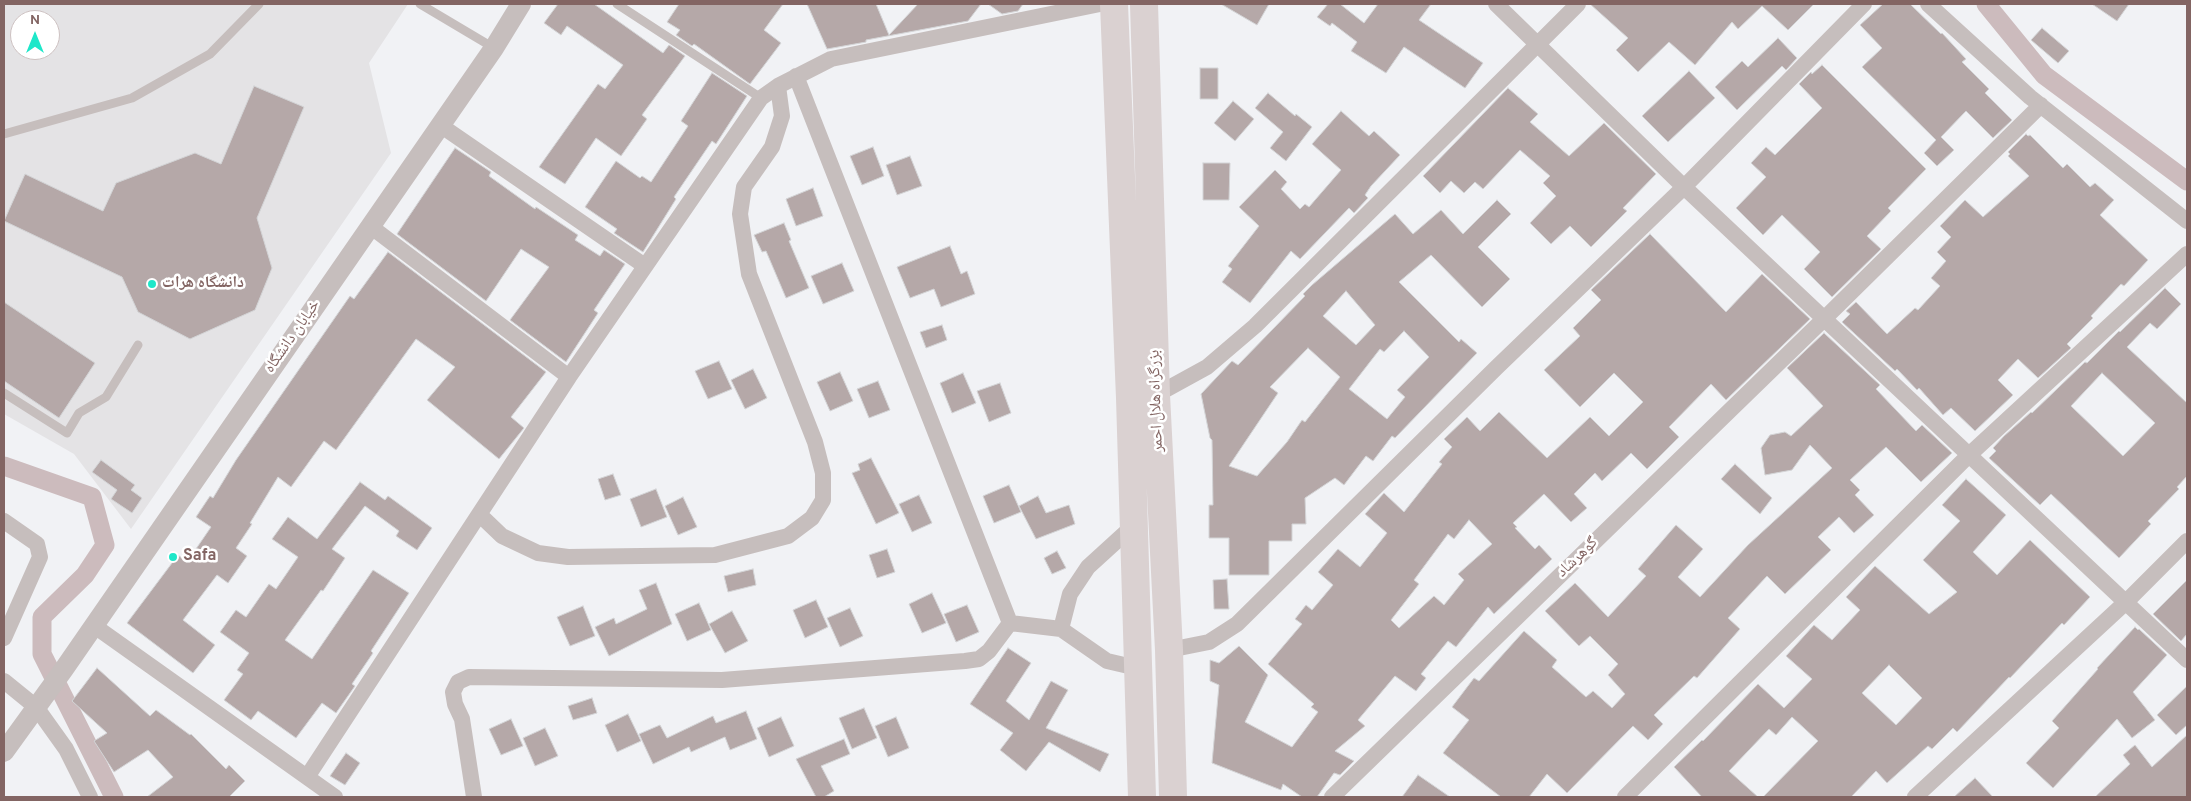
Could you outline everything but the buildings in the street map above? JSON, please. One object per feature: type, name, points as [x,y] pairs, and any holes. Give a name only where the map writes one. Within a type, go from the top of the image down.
[{"type":"highway","name":"بزرگراه هلال احمر","points":[[1114,4],[1130,398],[1142,797]]},
{"type":"highway","name":"بزرگراه هلال احمر","points":[[1144,4],[1156,395],[1169,650],[1174,797]]},
{"type":"street","name":"خیابان دانشگاه","points":[[4,752],[64,669],[494,48],[521,4]]},
{"type":"street","points":[[308,777],[569,377],[761,98],[778,86],[831,58],[1100,4]]},
{"type":"street","points":[[1496,4],[1684,187],[2187,660]]},
{"type":"street","points":[[1156,395],[1208,367],[1255,326],[1578,4]]},
{"type":"street","points":[[1169,650],[1209,642],[1238,624],[1496,368],[1684,187],[1864,4]]},
{"type":"street","points":[[1928,4],[2041,105],[2187,221]]},
{"type":"street","points":[[796,76],[1010,623]]},
{"type":"street","points":[[479,514],[502,536],[538,553],[568,557],[714,555],[788,536],[812,518],[823,500],[824,473],[815,442],[749,274],[740,214],[744,187],[772,147],[782,116],[778,86]]},
{"type":"street","name":"گوهرشاد","points":[[1332,797],[1825,318],[2041,105]]},
{"type":"street","points":[[440,125],[645,266]]},
{"type":"street","points":[[370,226],[569,377]]},
{"type":"street","points":[[1625,797],[1969,454],[2187,254]]},
{"type":"street","points":[[4,521],[37,544],[40,557],[4,638]]},
{"type":"street","points":[[1061,629],[1070,594],[1088,567],[1133,526]]},
{"type":"street","points":[[1915,797],[2126,602],[2187,541]]},
{"type":"street","points":[[1010,623],[1061,629],[1107,661],[1137,668]]},
{"type":"street","points":[[474,797],[462,718],[455,704],[453,692],[458,682],[470,677],[722,680],[965,661],[979,659],[989,651],[1010,623]]},
{"type":"street","points":[[93,625],[335,797]]},
{"type":"street","points":[[4,681],[36,707],[66,749],[90,797]]},
{"type":"lane","points":[[4,134],[132,98],[210,54],[259,4]]},
{"type":"lane","points":[[420,4],[494,48]]},
{"type":"lane","points":[[617,4],[761,98]]},
{"type":"lane","points":[[4,393],[68,433],[79,413],[106,397],[138,345]]},
{"type":"shaded area","name":"دانشگاه هرات","points":[[4,4],[408,4],[369,63],[391,153],[131,529],[74,454],[4,414]]},
{"type":"waterway","points":[[1986,4],[2044,75],[2187,181]]},
{"type":"waterway","points":[[4,466],[92,497],[105,545],[85,575],[42,617],[42,654],[114,797]]},
{"type":"place","name":"دانشگاه هرات","points":[[152,284]]},
{"type":"place","name":"Safa","points":[[173,557]]}]
